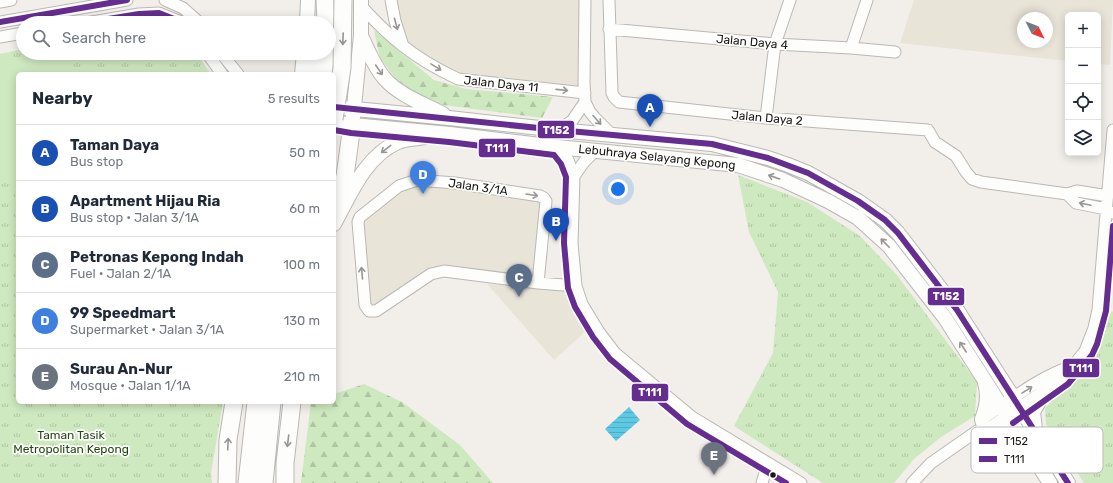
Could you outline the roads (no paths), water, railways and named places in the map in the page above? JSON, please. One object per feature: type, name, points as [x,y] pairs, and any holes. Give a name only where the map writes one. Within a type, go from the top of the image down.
[{"type":"highway","points":[[326,0],[326,16]]},
{"type":"highway","points":[[336,106],[342,68],[343,0]]},
{"type":"highway","points":[[322,72],[324,60]]},
{"type":"highway","points":[[336,207],[345,176],[353,117]]},
{"type":"highway","points":[[336,158],[339,161],[345,176]]},
{"type":"highway","points":[[227,483],[228,440],[234,404]]},
{"type":"highway","points":[[247,479],[256,404]]},
{"type":"highway","points":[[265,480],[272,404]]},
{"type":"highway","points":[[284,483],[292,404]]},
{"type":"main road","points":[[307,16],[308,0]]},
{"type":"main road","points":[[353,117],[360,42],[361,3]]},
{"type":"main road","points":[[336,74],[343,70],[360,42]]},
{"type":"main road","points":[[360,42],[385,79],[394,87],[449,118]]},
{"type":"main road","points":[[302,72],[303,60]]},
{"type":"main road","points":[[311,60],[316,72]]},
{"type":"main road","name":"Lebuhraya Selayang Kepong","points":[[336,108],[353,117],[450,134],[557,147],[738,165],[783,180],[828,201],[858,218],[889,246],[945,318],[1015,427]]},
{"type":"main road","name":"Lebuhraya Selayang Kepong","points":[[336,121],[353,117],[449,118],[558,130],[712,144],[742,151],[788,165],[830,185],[858,201],[885,220],[898,233],[957,310],[1032,427]]},
{"type":"main road","points":[[336,220],[361,174],[387,147],[399,141],[450,134]]},
{"type":"main road","points":[[984,379],[987,404],[983,426],[990,427]]},
{"type":"main road","points":[[1034,427],[1033,412],[1045,391]]},
{"type":"main road","name":"Lebuhraya Selayang Kepong","points":[[1044,473],[1050,483]]},
{"type":"main road","name":"Lebuhraya Selayang Kepong","points":[[1062,473],[1068,483]]},
{"type":"street","points":[[0,2],[10,0]]},
{"type":"street","points":[[35,16],[127,0]]},
{"type":"street","points":[[159,13],[162,0]]},
{"type":"street","points":[[165,0],[183,8],[192,16]]},
{"type":"street","points":[[391,0],[395,21],[403,46]]},
{"type":"street","points":[[585,0],[585,97],[590,112],[594,118],[612,135]]},
{"type":"street","points":[[609,0],[609,29]]},
{"type":"street","points":[[766,118],[775,44],[790,0]]},
{"type":"street","points":[[851,48],[867,0]]},
{"type":"street","name":"Jalan Daya 11","points":[[361,3],[389,35],[403,46],[458,79],[585,97]]},
{"type":"street","points":[[127,16],[159,13],[166,16]]},
{"type":"street","points":[[0,22],[16,19]]},
{"type":"street","name":"Jalan Daya 4","points":[[609,29],[775,44],[895,52]]},
{"type":"street","name":"Jalan Daya 2","points":[[609,29],[612,93],[619,102],[625,104],[766,118],[928,130],[935,142],[956,156],[972,179],[981,182],[1067,194],[1077,191],[1110,205]]},
{"type":"street","points":[[0,37],[16,34]]},
{"type":"street","points":[[212,60],[221,72]]},
{"type":"street","points":[[227,60],[236,72]]},
{"type":"street","points":[[558,130],[572,120],[585,97]]},
{"type":"street","points":[[1016,403],[1045,391],[1063,378],[1085,350],[1094,328],[1098,310],[1102,257],[1110,205],[1113,130]]},
{"type":"street","points":[[557,147],[563,152],[568,160],[574,176],[572,243],[576,286],[586,309],[599,332],[614,353],[692,417],[801,483]]},
{"type":"street","points":[[574,176],[584,162],[596,150]]},
{"type":"street","name":"Jalan 3/1A","points":[[417,180],[455,183],[540,196],[546,201],[538,283],[444,271],[431,274],[376,311],[369,311],[365,305],[358,222],[360,217],[399,186],[417,180]]},
{"type":"street","points":[[1102,257],[1113,246]]},
{"type":"street","points":[[538,283],[576,286]]},
{"type":"street","points":[[983,426],[1060,370],[1073,366]]},
{"type":"street","points":[[912,483],[931,464],[971,435]]},
{"type":"street","points":[[762,483],[768,463]]},
{"type":"water","points":[[629,407],[640,420],[616,441],[605,429]]},
{"type":"place","name":"Taman Daya","points":[[650,127]]},
{"type":"place","name":"99 Speedmart","points":[[423,194]]},
{"type":"place","name":"Apartment Hijau Ria","points":[[556,241]]},
{"type":"place","name":"Petronas Kepong Indah","points":[[519,297]]},
{"type":"place","name":"Surau An-Nur","points":[[714,475]]},
{"type":"park label","name":"Taman Tasik Metropolitan Kepong","points":[[71,442]]}]
